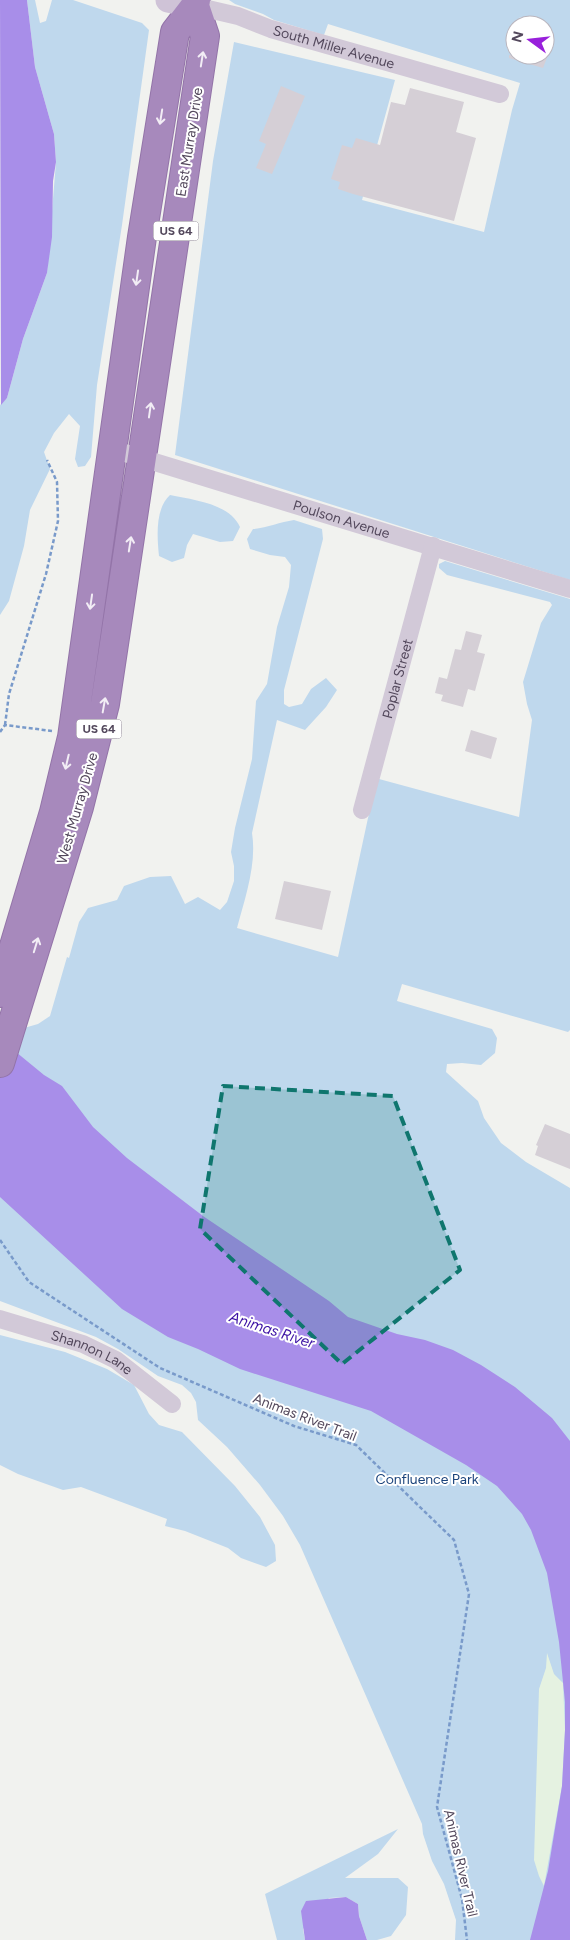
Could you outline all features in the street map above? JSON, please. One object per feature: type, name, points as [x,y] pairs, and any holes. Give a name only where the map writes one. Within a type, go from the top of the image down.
[{"type":"highway","name":"US 64","points":[[112,449],[142,236],[175,32],[195,3]]},
{"type":"highway","name":"East Murray Drive","points":[[143,458],[205,36],[195,3]]},
{"type":"highway","name":"West Murray Drive","points":[[0,1063],[9,985],[67,760],[76,710],[112,449]]},
{"type":"highway","name":"West Murray Drive","points":[[9,985],[79,807],[102,718],[143,458]]},
{"type":"main road","name":"South Miller Avenue","points":[[168,0],[195,3]]},
{"type":"street","name":"South Miller Avenue","points":[[195,3],[271,28],[500,94]]},
{"type":"street","name":"Poulson Avenue","points":[[112,449],[570,589]]},
{"type":"street","name":"Poplar Street","points":[[362,810],[434,546]]},
{"type":"street","name":"Shannon Lane","points":[[0,1319],[83,1344],[116,1360],[172,1404]]},
{"type":"path","points":[[0,732],[5,725],[9,694],[46,574],[58,521],[58,482],[47,460]]},
{"type":"path","points":[[5,725],[52,731]]},
{"type":"path","name":"Animas River Trail","points":[[0,1240],[30,1282],[160,1368],[294,1426],[356,1446],[454,1540],[469,1594],[437,1807],[462,1898],[467,1940]]},
{"type":"highlighted area","points":[[223,1086],[393,1096],[460,1270],[342,1364],[200,1229]]},
{"type":"green space","points":[[27,0],[35,0],[40,23],[46,21],[52,0],[73,0],[142,23],[149,30],[122,225],[97,385],[91,457],[85,466],[78,467],[75,459],[80,426],[69,414],[54,433],[44,452],[50,469],[30,510],[24,546],[9,601],[0,615],[0,405],[7,398],[23,339],[47,273],[56,162],[54,134],[35,67]]},
{"type":"green space","points":[[229,0],[570,0],[570,580],[175,455],[213,161],[234,42],[395,80],[362,200],[484,232],[520,83],[328,24],[324,35],[274,20]]},
{"type":"green space","points":[[170,495],[210,504],[228,513],[240,527],[233,541],[220,542],[193,534],[187,545],[184,558],[172,562],[159,556],[159,515]]},
{"type":"green space","name":"Confluence Park","points":[[294,520],[322,529],[323,539],[284,690],[284,704],[289,707],[302,704],[311,689],[326,678],[337,690],[326,707],[305,730],[277,720],[252,833],[252,869],[237,928],[338,957],[368,818],[379,779],[519,817],[532,720],[523,682],[541,623],[552,605],[550,602],[447,575],[439,568],[439,564],[445,561],[570,599],[570,1030],[568,1032],[402,984],[397,1001],[492,1029],[497,1038],[495,1053],[481,1065],[447,1064],[446,1072],[478,1101],[484,1118],[501,1143],[526,1162],[570,1188],[570,1940],[455,1940],[456,1920],[444,1884],[432,1861],[423,1834],[422,1824],[300,1545],[283,1516],[260,1485],[227,1447],[198,1420],[196,1402],[191,1393],[182,1385],[158,1376],[118,1349],[96,1337],[0,1301],[0,1197],[16,1052],[24,1028],[38,1024],[50,1016],[79,922],[88,908],[117,900],[124,886],[150,877],[171,876],[185,904],[198,897],[220,910],[227,902],[234,881],[234,866],[231,852],[235,828],[252,759],[256,701],[267,684],[277,627],[289,587],[291,565],[285,557],[250,549],[247,539],[253,529]]},
{"type":"green space","points":[[0,1335],[65,1352],[107,1369],[134,1385],[149,1414],[159,1425],[182,1432],[235,1486],[260,1517],[275,1545],[276,1561],[266,1567],[241,1558],[228,1548],[185,1531],[165,1526],[167,1519],[81,1487],[63,1490],[18,1474],[0,1465]]},
{"type":"green space","points":[[398,1829],[378,1854],[345,1878],[398,1878],[408,1887],[406,1915],[391,1936],[377,1940],[367,1940],[359,1916],[358,1904],[346,1897],[329,1898],[303,1929],[305,1940],[277,1940],[265,1894]]},
{"type":"sand","points":[[547,1653],[554,1674],[563,1683],[565,1730],[562,1786],[544,1886],[534,1860],[539,1689],[546,1668]]},
{"type":"water","points":[[0,0],[27,0],[35,67],[54,134],[56,162],[53,181],[52,237],[47,273],[23,339],[7,398],[1,405]]},
{"type":"water","name":"Animas River","points":[[0,1020],[16,1052],[44,1075],[62,1086],[93,1127],[127,1158],[203,1216],[329,1301],[348,1317],[397,1334],[425,1340],[453,1350],[481,1365],[515,1387],[552,1418],[570,1441],[570,1940],[530,1940],[548,1871],[562,1786],[565,1702],[559,1642],[547,1573],[531,1530],[522,1514],[497,1486],[466,1465],[371,1411],[240,1369],[168,1337],[122,1309],[0,1197]]},
{"type":"water","points":[[346,1897],[358,1904],[359,1916],[367,1940],[305,1940],[301,1911],[306,1901]]},
{"type":"building","points":[[533,65],[544,65],[543,68]]},
{"type":"building","points":[[281,86],[305,96],[272,174],[256,168],[266,144],[259,141]]},
{"type":"building","points":[[410,88],[464,102],[456,132],[476,138],[454,221],[338,189],[340,182],[331,179],[342,145],[352,148],[356,138],[380,145],[391,102],[405,105]]},
{"type":"building","points":[[466,631],[482,635],[477,652],[485,654],[475,691],[468,689],[463,707],[441,701],[443,695],[435,693],[439,677],[447,679],[455,649],[461,650]]},
{"type":"building","points":[[471,730],[497,738],[491,759],[465,751]]},
{"type":"building","points":[[284,881],[331,891],[322,930],[275,919]]},
{"type":"building","points":[[545,1124],[570,1134],[570,1169],[535,1155],[538,1146],[536,1145]]}]
